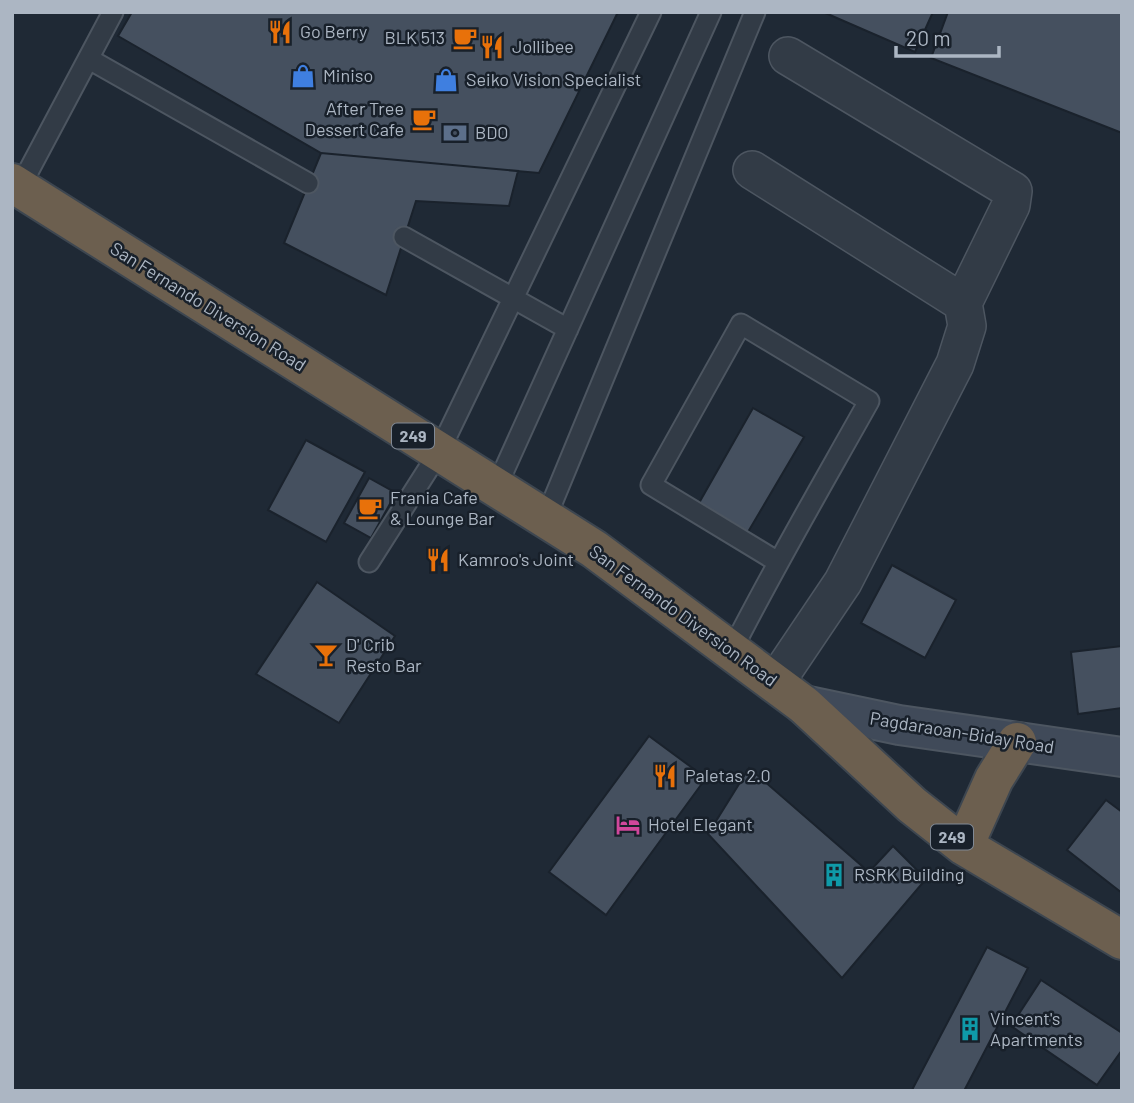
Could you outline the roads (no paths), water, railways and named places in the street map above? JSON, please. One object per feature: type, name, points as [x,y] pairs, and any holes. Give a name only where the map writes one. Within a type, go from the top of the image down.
[{"type":"highway","name":"San Fernando Diversion Road","points":[[16,185],[594,549],[789,694],[912,805],[964,846],[1122,940]]},
{"type":"highway","points":[[964,846],[994,779],[1017,742]]},
{"type":"main road","name":"Pagdaraoan-Biday Road","points":[[789,694],[899,725],[1122,757]]},
{"type":"street","points":[[788,56],[1013,191],[1011,205],[963,303],[967,326],[955,364],[789,694]]},
{"type":"street","points":[[752,170],[963,303]]},
{"type":"lane","points":[[16,185],[113,12]]},
{"type":"lane","points":[[369,562],[439,452],[651,12]]},
{"type":"lane","points":[[496,488],[711,12]]},
{"type":"lane","points":[[545,520],[755,12]]},
{"type":"lane","points":[[89,59],[309,183]]},
{"type":"lane","points":[[404,237],[568,329]]},
{"type":"lane","points":[[731,652],[778,562],[869,401],[741,324],[651,485],[778,562]]},
{"type":"place","name":"Go Berry","points":[[280,32]]},
{"type":"place","name":"BLK 513","points":[[465,38]]},
{"type":"place","name":"Jollibee","points":[[492,47]]},
{"type":"place","name":"Miniso","points":[[303,76]]},
{"type":"place","name":"Seiko Vision Specialist","points":[[446,80]]},
{"type":"place","name":"After Tree Dessert Cafe","points":[[424,119]]},
{"type":"place","name":"BDO","points":[[455,133]]},
{"type":"place","name":"Frania Cafe & Lounge Bar","points":[[370,508]]},
{"type":"place","name":"Kamroo's Joint","points":[[438,560]]},
{"type":"place","name":"D' Crib Resto Bar","points":[[326,655]]},
{"type":"place","name":"Paletas 2.0","points":[[665,776]]},
{"type":"place","name":"Hotel Elegant","points":[[628,825]]},
{"type":"place","name":"RSRK Building","points":[[834,875]]},
{"type":"place","name":"Vincent's Apartments","points":[[970,1029]]}]
